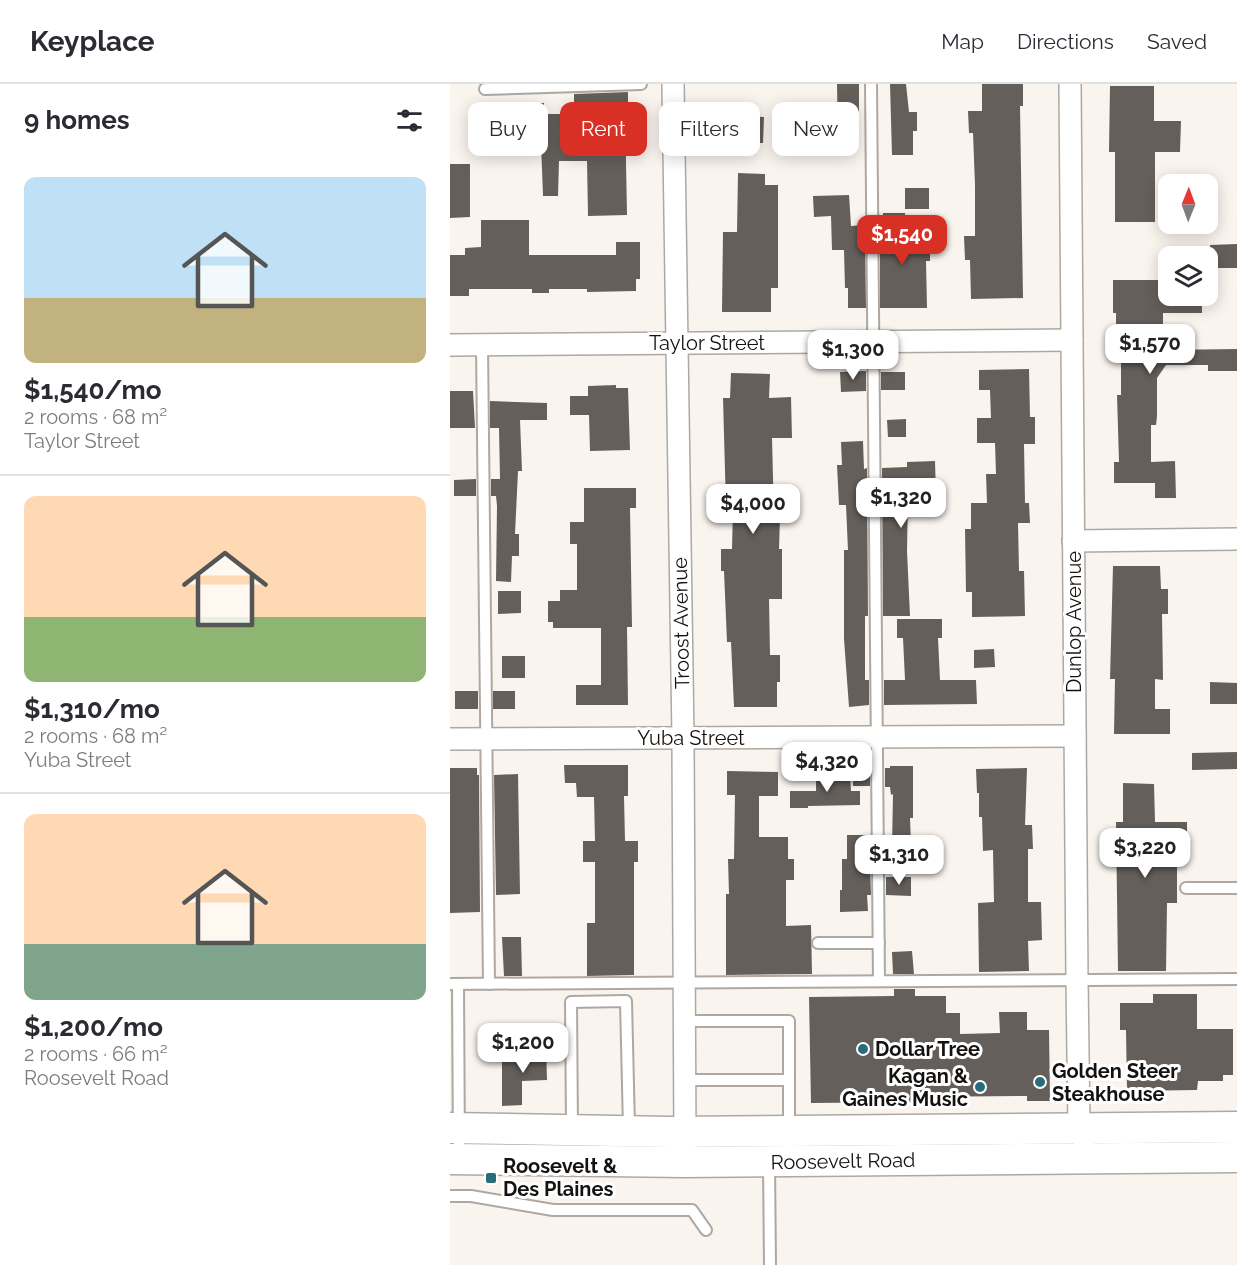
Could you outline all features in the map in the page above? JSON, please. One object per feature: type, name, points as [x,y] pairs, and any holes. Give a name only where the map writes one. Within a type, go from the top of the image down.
[{"type":"main road","name":"Roosevelt Road","points":[[630,1146],[685,1162],[779,1146],[1079,1128],[1237,1127]]},
{"type":"main road","name":"Roosevelt Road","points":[[454,1129],[572,1146]]},
{"type":"main road","name":"Roosevelt Road","points":[[454,1159],[572,1146],[630,1146],[684,1132],[779,1146],[1091,1158],[1237,1157]]},
{"type":"street","name":"Troost Avenue","points":[[673,84],[683,738],[685,1162]]},
{"type":"street","name":"Dunlop Avenue","points":[[1070,84],[1079,1128],[1091,1158]]},
{"type":"street","name":"Taylor Street","points":[[450,345],[1072,340]]},
{"type":"street","points":[[1073,541],[1237,539]]},
{"type":"street","name":"Yuba Street","points":[[450,739],[1075,736]]},
{"type":"lane","points":[[485,89],[641,84]]},
{"type":"lane","points":[[871,84],[879,981]]},
{"type":"lane","points":[[482,345],[489,984]]},
{"type":"lane","points":[[1186,888],[1237,888]]},
{"type":"lane","points":[[818,943],[879,943]]},
{"type":"lane","points":[[454,1159],[454,984],[1237,979]]},
{"type":"lane","points":[[572,1146],[571,1002],[626,1001],[630,1146]]},
{"type":"lane","points":[[684,1022],[789,1021],[789,1080],[779,1146],[770,1265]]},
{"type":"lane","points":[[683,1080],[789,1080]]},
{"type":"lane","points":[[450,1196],[471,1196],[553,1210],[692,1210],[706,1230]]},
{"type":"building","points":[[837,84],[859,84],[859,102],[837,102]]},
{"type":"building","points":[[890,84],[906,84],[909,112],[917,112],[917,131],[913,131],[913,155],[892,155]]},
{"type":"building","points":[[982,84],[1023,84],[1023,106],[1020,106],[1023,298],[971,299],[970,260],[965,260],[964,236],[975,236],[973,133],[969,133],[968,111],[982,111]]},
{"type":"building","points":[[1110,86],[1154,86],[1154,121],[1181,121],[1180,152],[1155,152],[1155,222],[1115,222],[1115,152],[1109,152]]},
{"type":"building","points":[[628,92],[628,102],[574,102],[574,94]]},
{"type":"building","points":[[548,114],[560,114],[560,156],[626,156],[627,215],[588,216],[587,161],[559,161],[558,196],[543,196],[541,156],[548,156]]},
{"type":"building","points":[[760,117],[764,117],[763,143],[760,143]]},
{"type":"building","points":[[450,164],[470,164],[470,217],[450,218]]},
{"type":"building","points":[[738,173],[765,174],[765,185],[778,185],[778,288],[771,288],[771,312],[722,312],[723,232],[737,232]]},
{"type":"building","points":[[905,188],[929,188],[929,209],[905,209]]},
{"type":"building","points":[[849,195],[851,226],[865,225],[866,308],[848,308],[844,250],[832,250],[831,216],[814,217],[813,196]]},
{"type":"building","points":[[883,213],[905,213],[905,239],[930,239],[930,261],[926,261],[927,308],[880,308],[880,225],[883,225]]},
{"type":"building","points":[[481,220],[529,220],[529,255],[616,255],[616,242],[640,242],[640,279],[636,279],[636,291],[587,292],[587,289],[549,289],[549,293],[532,293],[532,289],[469,289],[469,296],[450,296],[450,255],[465,255],[465,248],[481,247]]},
{"type":"building","points":[[1237,244],[1237,268],[1218,268],[1218,246],[1210,245]]},
{"type":"building","points":[[1113,280],[1158,280],[1158,306],[1202,306],[1202,313],[1163,313],[1163,350],[1237,349],[1237,371],[1208,371],[1208,365],[1166,365],[1157,378],[1157,416],[1156,425],[1151,425],[1151,462],[1175,461],[1176,498],[1155,498],[1155,483],[1114,483],[1114,462],[1119,462],[1117,395],[1121,395],[1121,347],[1116,347],[1116,313],[1113,313]]},
{"type":"building","points":[[1029,369],[1030,417],[1035,417],[1035,444],[1024,444],[1025,503],[1029,503],[1030,523],[1018,523],[1019,571],[1024,571],[1025,616],[972,617],[972,592],[966,592],[965,529],[971,529],[971,503],[987,503],[986,474],[996,474],[995,443],[977,443],[977,418],[991,418],[990,390],[979,390],[979,370]]},
{"type":"building","points":[[866,371],[866,391],[841,392],[840,372]]},
{"type":"building","points":[[881,372],[905,372],[905,390],[881,390]]},
{"type":"building","points":[[731,373],[770,374],[769,398],[791,397],[792,438],[772,438],[774,517],[780,517],[779,549],[782,549],[782,599],[769,599],[770,655],[780,655],[777,707],[734,707],[731,642],[727,642],[724,571],[721,571],[721,549],[732,549],[733,508],[726,508],[723,398],[730,398]]},
{"type":"building","points":[[616,385],[616,388],[628,388],[630,450],[590,451],[589,415],[570,415],[570,396],[588,396],[588,386]]},
{"type":"building","points":[[450,391],[473,391],[475,428],[450,428]]},
{"type":"building","points":[[490,401],[547,403],[547,420],[520,420],[522,471],[518,471],[515,534],[519,534],[519,556],[512,556],[511,582],[496,581],[497,506],[496,496],[491,496],[491,479],[500,479],[499,428],[490,428]]},
{"type":"building","points":[[906,419],[906,437],[888,437],[887,420]]},
{"type":"building","points":[[863,441],[864,469],[867,468],[868,616],[865,616],[865,680],[869,680],[869,705],[849,707],[844,639],[844,550],[848,550],[846,505],[839,505],[837,465],[842,465],[841,442]]},
{"type":"building","points":[[935,461],[936,495],[908,496],[907,551],[910,616],[883,616],[882,468],[907,467],[907,462]]},
{"type":"building","points":[[476,479],[476,496],[454,496],[454,480]]},
{"type":"building","points":[[584,488],[636,488],[636,508],[630,508],[632,627],[627,627],[628,705],[576,705],[576,685],[601,685],[601,628],[553,628],[553,622],[548,622],[548,601],[560,601],[560,590],[577,590],[577,544],[570,544],[570,522],[584,522]]},
{"type":"building","points":[[1113,566],[1160,566],[1161,589],[1168,589],[1168,614],[1162,614],[1163,680],[1155,679],[1155,709],[1170,709],[1170,734],[1114,734],[1115,679],[1110,679]]},
{"type":"building","points":[[498,591],[521,591],[521,613],[498,614]]},
{"type":"building","points":[[897,619],[942,619],[942,638],[938,638],[940,680],[976,680],[977,704],[884,705],[884,680],[905,680],[903,638],[897,638]]},
{"type":"building","points":[[994,649],[995,667],[974,668],[974,650]]},
{"type":"building","points":[[502,656],[525,656],[525,678],[502,678]]},
{"type":"building","points":[[1210,682],[1237,683],[1237,704],[1210,704]]},
{"type":"building","points":[[455,691],[478,691],[478,709],[455,709]]},
{"type":"building","points":[[493,691],[515,691],[515,709],[493,709]]},
{"type":"building","points":[[1237,752],[1237,769],[1192,770],[1192,753]]},
{"type":"building","points":[[564,765],[628,765],[628,796],[624,796],[625,841],[638,841],[638,862],[634,862],[634,975],[587,976],[587,923],[595,923],[595,862],[583,862],[583,841],[595,841],[594,797],[577,797],[576,783],[565,783]]},
{"type":"building","points":[[890,766],[913,766],[911,845],[892,846],[893,794],[891,795],[890,787],[885,787],[885,768],[890,768]]},
{"type":"building","points":[[853,767],[870,768],[870,786],[853,786]]},
{"type":"building","points":[[450,768],[477,768],[477,775],[479,775],[480,912],[450,913]]},
{"type":"building","points":[[1027,768],[1025,825],[1032,825],[1033,849],[1028,849],[1028,902],[1041,902],[1042,940],[1028,941],[1029,971],[979,972],[978,903],[994,902],[993,850],[983,851],[982,817],[979,817],[976,769]]},
{"type":"building","points":[[727,771],[778,772],[778,796],[759,796],[759,837],[788,837],[788,859],[794,859],[794,880],[786,880],[786,926],[811,925],[812,974],[726,975],[726,894],[729,894],[728,859],[734,859],[735,795],[727,795]]},
{"type":"building","points":[[850,773],[851,791],[860,791],[860,805],[790,808],[790,791],[816,791],[816,774]]},
{"type":"building","points":[[518,774],[520,894],[496,895],[494,775]]},
{"type":"building","points":[[1123,783],[1154,784],[1155,822],[1187,822],[1187,859],[1177,859],[1177,903],[1167,903],[1166,971],[1118,971],[1116,822],[1123,822]]},
{"type":"building","points":[[847,835],[869,835],[871,895],[867,895],[868,911],[840,912],[842,859],[847,859]]},
{"type":"building","points":[[886,877],[911,877],[911,896],[886,895]]},
{"type":"building","points":[[502,937],[521,937],[522,976],[504,976]]},
{"type":"building","points":[[912,951],[914,974],[893,974],[892,952]]},
{"type":"building","points":[[894,989],[915,989],[915,996],[946,996],[946,1013],[960,1013],[960,1034],[1000,1033],[999,1012],[1027,1012],[1027,1030],[1049,1030],[1050,1101],[1027,1101],[1027,1096],[916,1097],[916,1102],[811,1103],[809,997],[894,996]]},
{"type":"building","points":[[1153,994],[1197,994],[1197,1029],[1233,1029],[1233,1075],[1223,1075],[1223,1081],[1198,1081],[1197,1090],[1127,1091],[1126,1030],[1120,1030],[1120,1003],[1153,1003]]},
{"type":"building","points":[[526,1046],[546,1046],[547,1080],[522,1081],[522,1105],[502,1106],[502,1061],[526,1060]]},
{"type":"place","name":"Dollar Tree","points":[[863,1049]]},
{"type":"place","name":"Golden Steer Steakhouse","points":[[1040,1082]]},
{"type":"place","name":"Kagan & Gaines Music","points":[[980,1087]]},
{"type":"place","name":"Roosevelt & Des Plaines","points":[[491,1178]]}]
